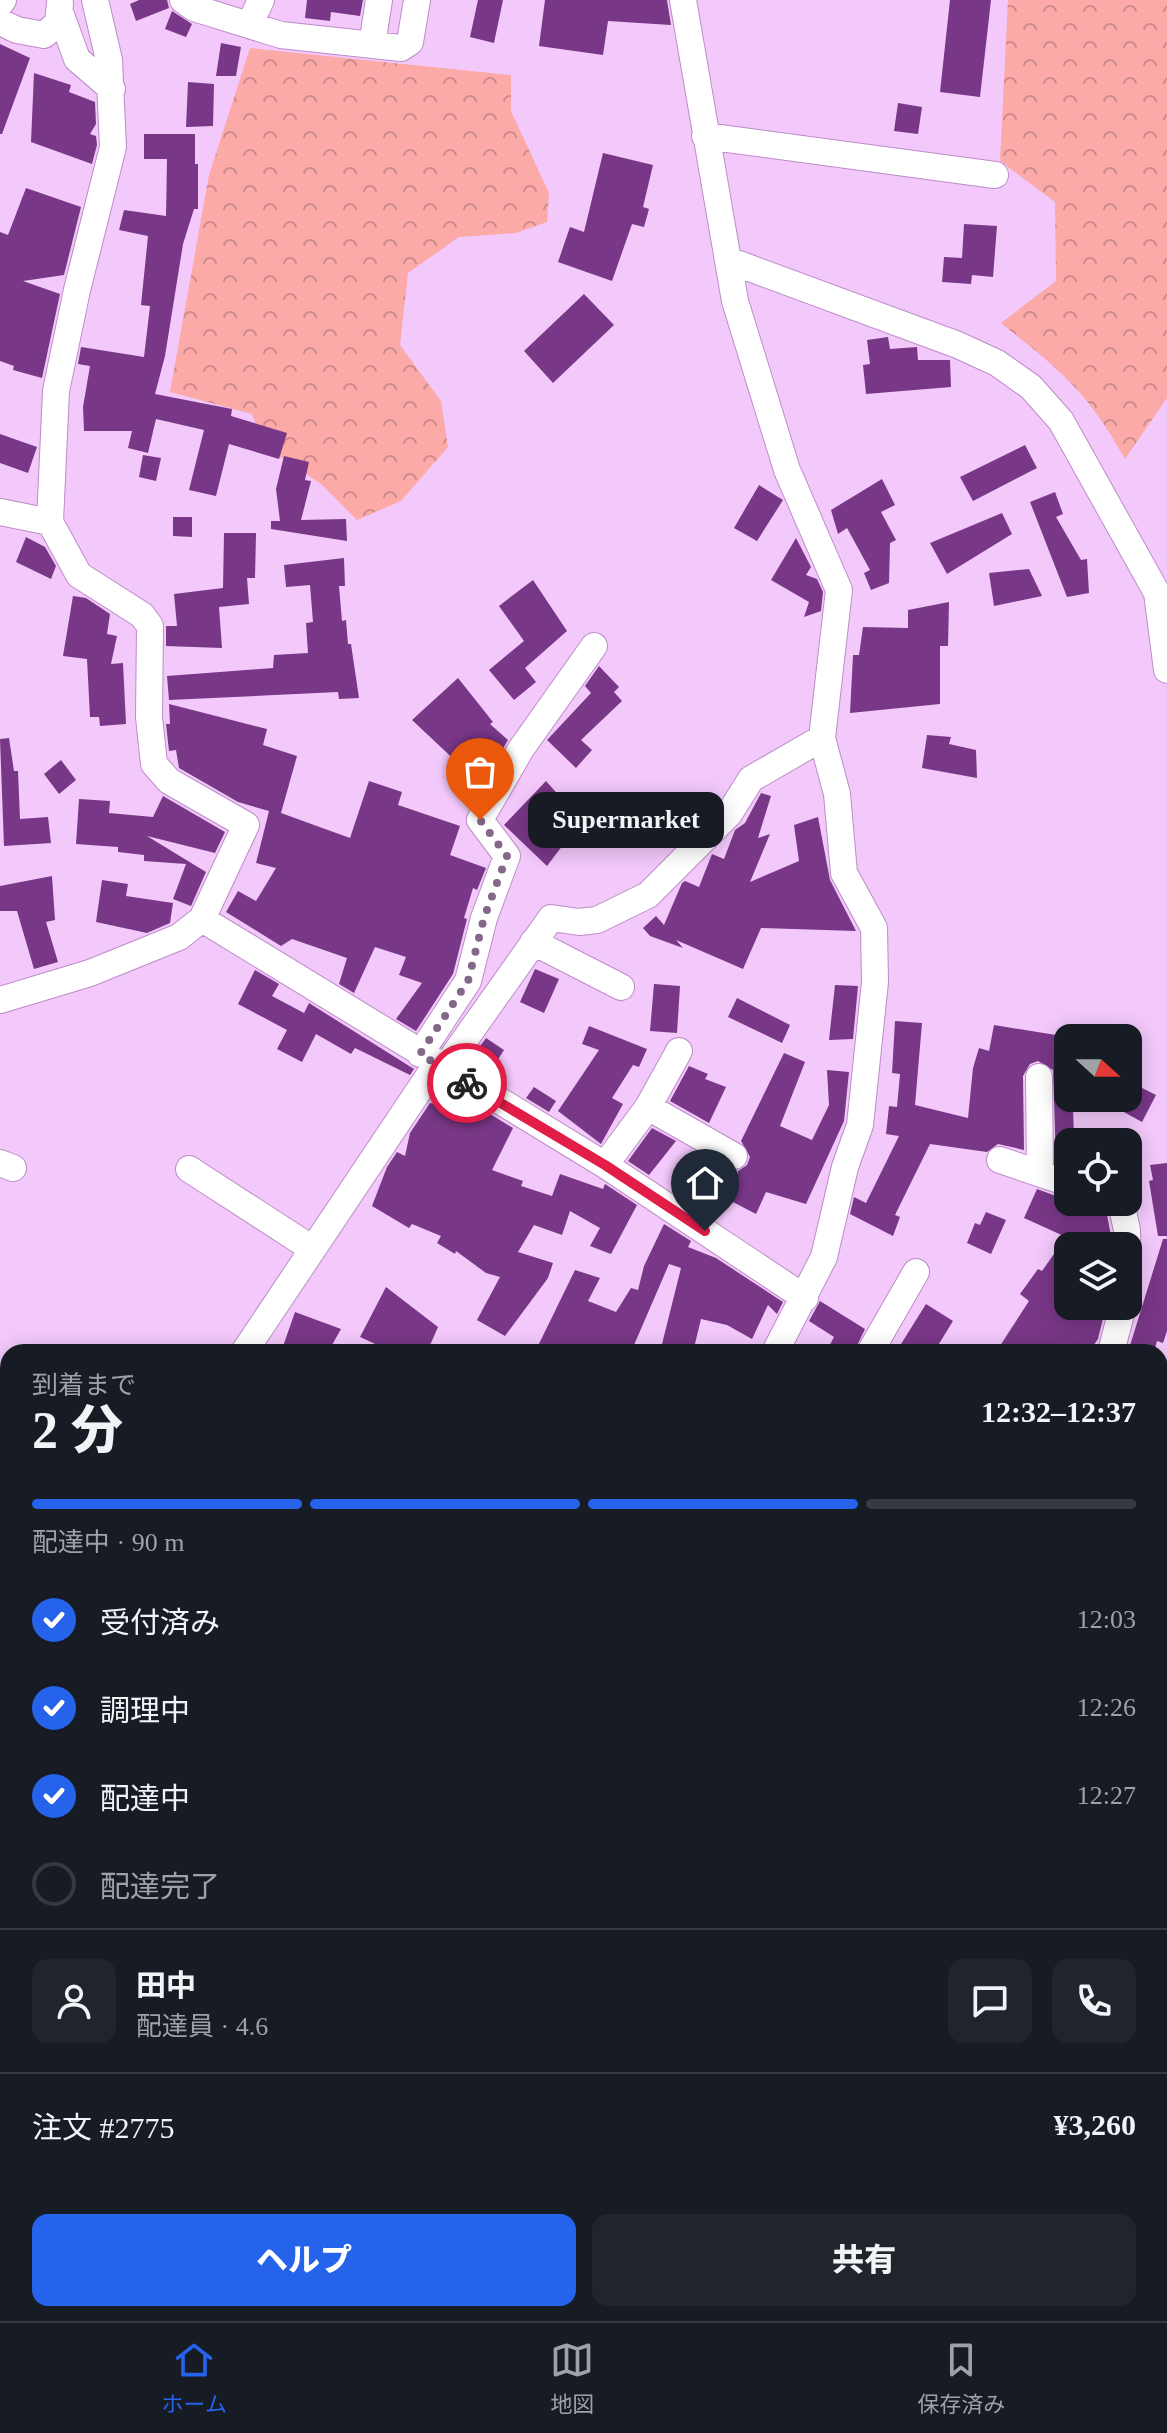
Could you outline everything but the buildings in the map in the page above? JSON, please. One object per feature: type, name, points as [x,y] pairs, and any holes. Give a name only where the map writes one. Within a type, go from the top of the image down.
[{"type":"street","points":[[0,1000],[90,973],[179,937],[202,919],[246,825],[169,781],[154,764],[149,717],[150,626],[142,615],[79,575],[50,522],[56,391],[77,290],[113,147],[112,89],[103,29],[95,0]]},
{"type":"street","points":[[183,0],[194,8],[281,35],[401,48],[410,42],[417,0]]},
{"type":"street","points":[[250,24],[261,0]]},
{"type":"street","points":[[372,45],[379,0]]},
{"type":"street","points":[[683,0],[735,301],[787,470],[839,590],[822,738],[837,794],[844,873],[874,928],[875,982],[860,1125],[845,1167],[824,1257],[779,1344]]},
{"type":"street","points":[[60,8],[77,59]]},
{"type":"street","points":[[44,35],[51,32],[60,8]]},
{"type":"street","points":[[0,22],[17,30],[44,35],[112,89]]},
{"type":"street","points":[[705,136],[995,175]]},
{"type":"street","points":[[728,260],[958,345],[997,363],[1031,387],[1061,421],[1162,589],[1167,670]]},
{"type":"street","points":[[0,512],[50,522]]},
{"type":"street","points":[[433,1063],[468,981],[484,918],[507,856],[480,820],[521,749],[594,646]]},
{"type":"street","points":[[249,1344],[433,1063],[551,918],[579,922],[597,920],[648,895],[729,814],[751,779],[822,738]]},
{"type":"street","points":[[202,919],[433,1063],[605,1165],[805,1298]]},
{"type":"street","points":[[533,942],[621,987]]},
{"type":"street","points":[[605,1165],[648,1107],[679,1051]]},
{"type":"street","points":[[1039,1077],[1040,1173]]},
{"type":"street","points":[[648,1107],[734,1156]]},
{"type":"street","points":[[1000,1160],[1054,1178]]},
{"type":"street","points":[[189,1169],[311,1248]]},
{"type":"street","points":[[875,1344],[916,1272]]},
{"type":"street","points":[[1113,1344],[1119,1320]]},
{"type":"green space","points":[[1008,0],[1167,0],[1167,398],[1125,459],[1085,399],[1040,355],[1001,323],[1056,281],[1055,202],[1000,161]]},
{"type":"green space","points":[[250,48],[511,75],[511,111],[549,193],[547,222],[516,233],[459,237],[408,273],[400,345],[441,401],[448,447],[401,501],[357,520],[321,484],[264,446],[252,414],[170,392],[209,175]]},
{"type":"way so far","points":[[467,1083],[420,1054],[468,981],[484,918],[507,856],[489,836],[480,820]]},
{"type":"place","name":"Supermarket","points":[[480,820]]},
{"type":"route","points":[[467,1083],[605,1165],[705,1231]]}]
